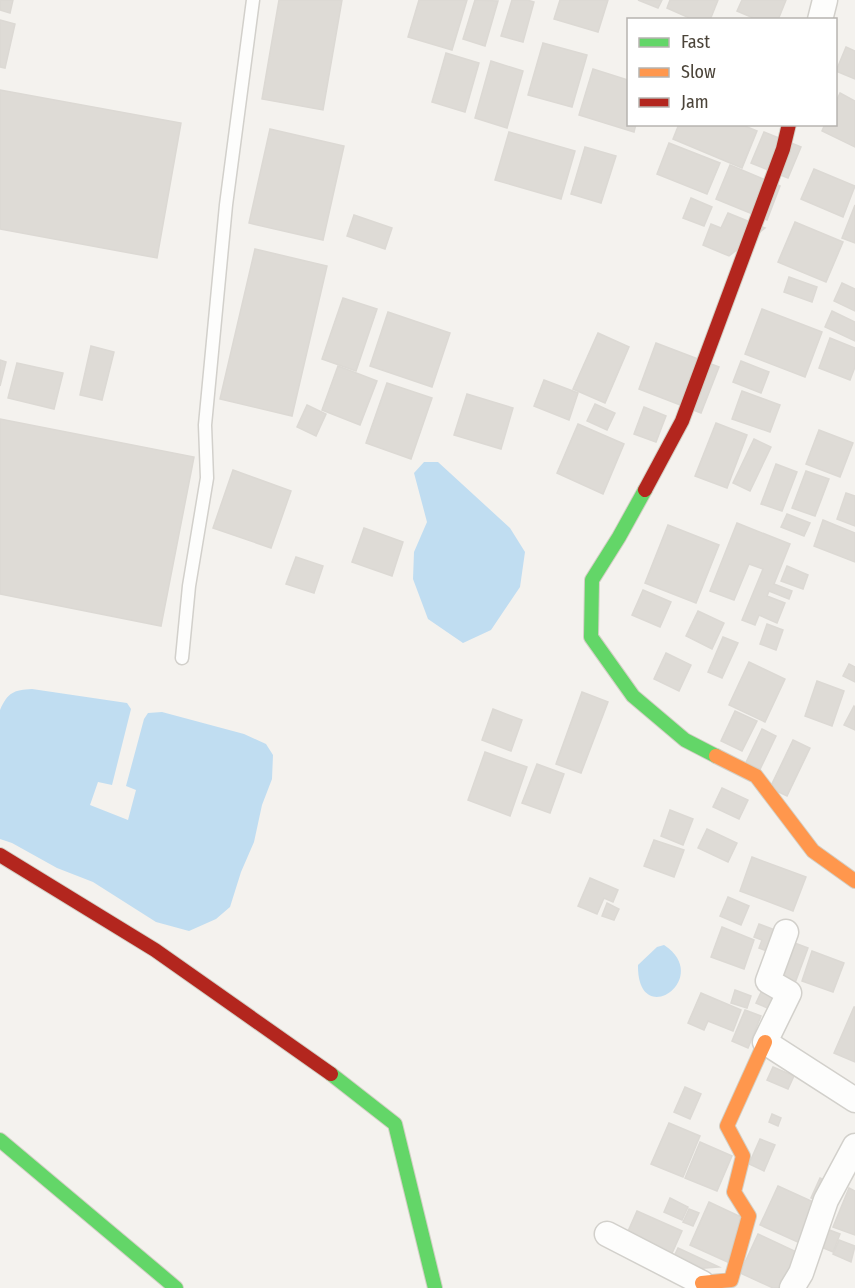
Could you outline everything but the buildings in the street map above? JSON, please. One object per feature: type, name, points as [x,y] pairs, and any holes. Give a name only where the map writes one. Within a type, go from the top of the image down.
[{"type":"street","points":[[820,18],[825,0]]},
{"type":"street","points":[[788,126],[783,148],[724,312],[682,421],[619,537],[592,580],[591,637],[633,696],[685,740],[756,776],[813,851],[855,881]]},
{"type":"street","points":[[0,855],[155,950],[314,1061],[395,1124],[435,1288]]},
{"type":"street","points":[[607,1234],[703,1286],[731,1280],[748,1216],[734,1192],[743,1156],[727,1126],[789,993],[768,981],[786,932]]},
{"type":"street","points":[[765,1042],[855,1100]]},
{"type":"street","points":[[0,1140],[176,1288]]},
{"type":"street","points":[[792,1288],[801,1273],[826,1200],[855,1146]]},
{"type":"lane","points":[[182,658],[189,586],[207,478],[205,425],[226,205],[254,0]]},
{"type":"water","points":[[424,462],[438,462],[510,528],[525,552],[520,587],[491,630],[463,643],[428,619],[413,579],[414,552],[427,522],[414,473]]},
{"type":"water","points":[[32,689],[127,703],[131,709],[112,785],[98,782],[90,805],[128,820],[136,790],[126,786],[144,719],[148,713],[162,712],[244,734],[266,744],[273,755],[272,779],[262,805],[254,842],[241,872],[230,907],[216,919],[189,931],[156,922],[93,882],[57,868],[12,843],[0,839],[0,710],[12,693]]},
{"type":"water","points":[[664,945],[677,958],[681,971],[677,983],[669,992],[659,997],[649,995],[641,985],[638,965],[657,947]]},
{"type":"traffic: fast","points":[[645,490],[592,580],[591,637],[633,696],[685,740],[716,756]]},
{"type":"traffic: fast","points":[[331,1074],[395,1124],[435,1288]]},
{"type":"traffic: fast","points":[[0,1140],[176,1288]]},
{"type":"traffic: slow","points":[[716,756],[756,776],[813,851],[855,881]]},
{"type":"traffic: slow","points":[[705,1288],[702,1283],[731,1280],[749,1216],[734,1192],[743,1156],[727,1126],[765,1042]]},
{"type":"traffic: jam","points":[[645,490],[682,421],[783,149],[789,126]]},
{"type":"traffic: jam","points":[[0,855],[155,950],[331,1074]]}]
